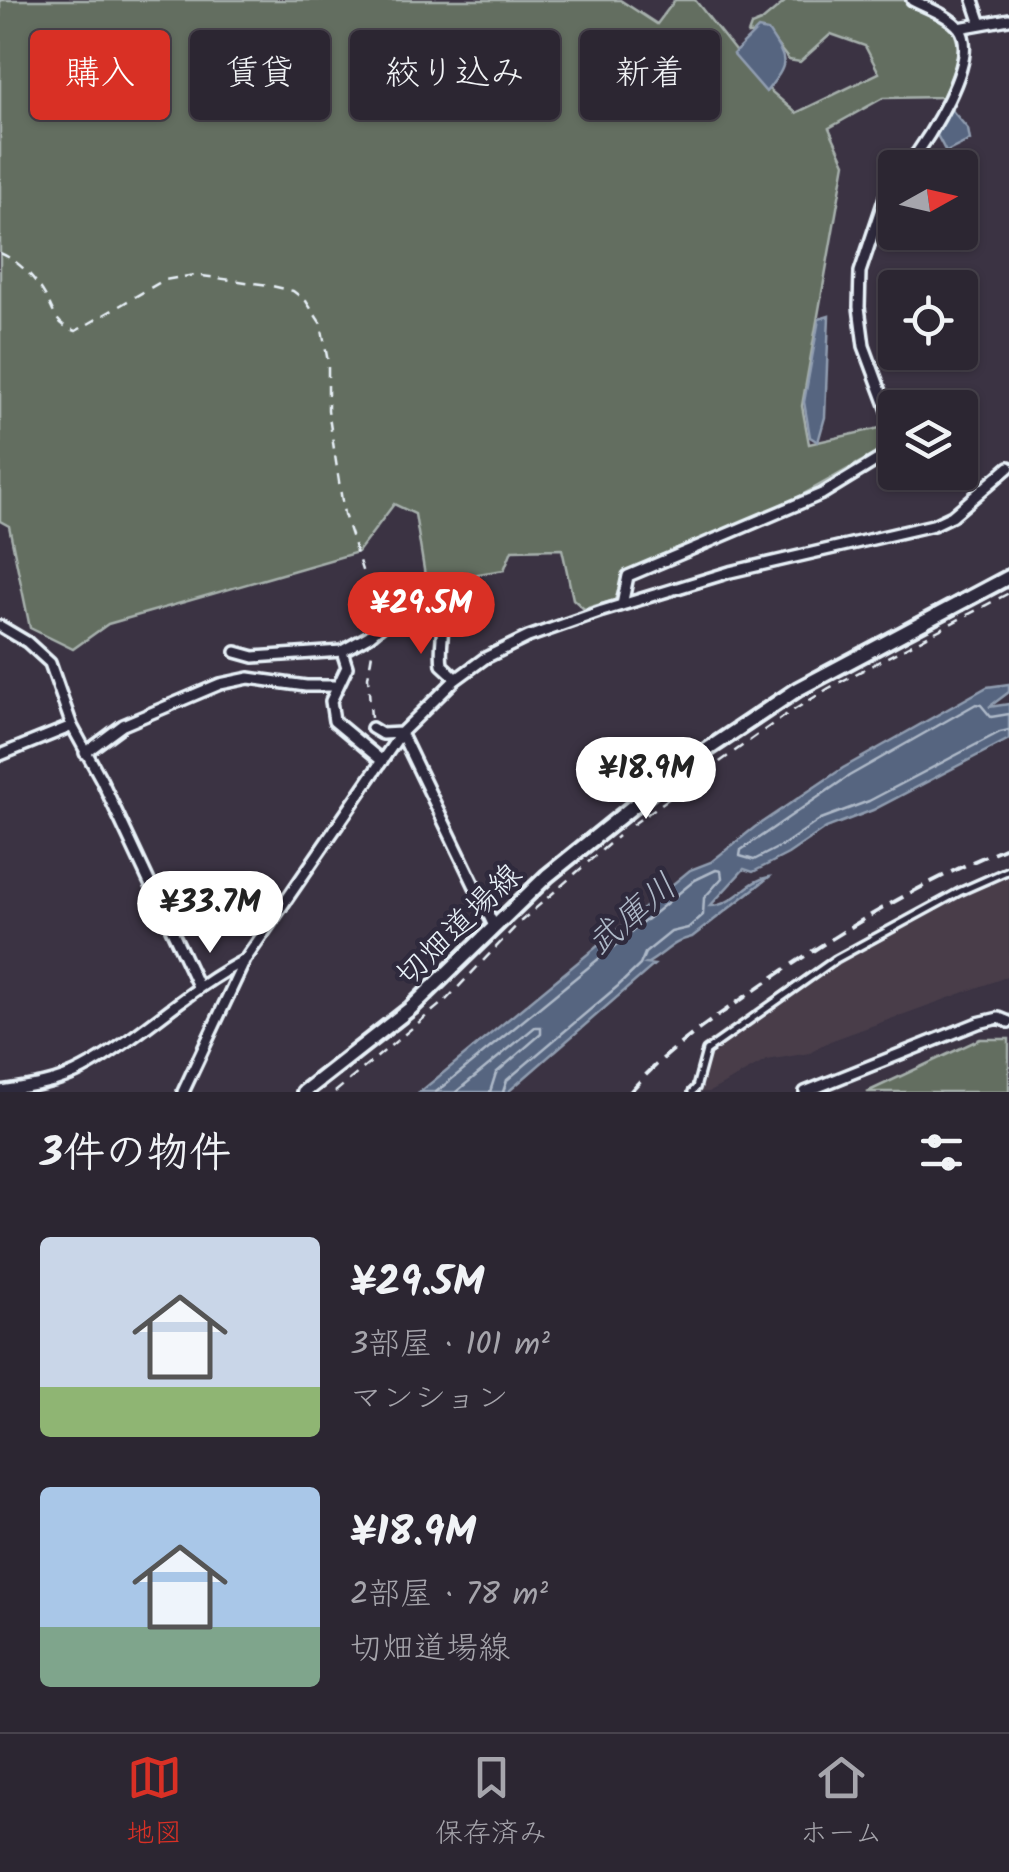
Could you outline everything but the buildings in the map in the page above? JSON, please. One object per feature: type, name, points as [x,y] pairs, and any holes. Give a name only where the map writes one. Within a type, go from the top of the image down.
[{"type":"main road","name":"切畑道場線","points":[[304,1092],[411,1008],[596,834],[683,766],[750,720],[849,661],[1009,577]]},
{"type":"street","points":[[912,0],[959,28],[965,45],[964,62],[930,137],[920,150]]},
{"type":"street","points":[[973,0],[981,24]]},
{"type":"street","points":[[959,28],[1009,19]]},
{"type":"street","points":[[622,604],[628,576],[822,494],[889,454],[894,442],[893,424],[864,346],[859,307],[860,272],[878,218]]},
{"type":"street","points":[[184,1092],[245,960],[401,733],[456,678],[485,658],[528,637],[622,604],[730,572],[933,525],[952,516],[1009,466]]},
{"type":"street","points":[[236,652],[254,658],[342,652],[394,615],[442,610],[472,592]]},
{"type":"street","points":[[442,610],[446,632],[442,665],[456,678]]},
{"type":"street","points":[[0,626],[27,642],[50,663],[72,726],[199,988]]},
{"type":"street","points":[[342,652],[347,668],[331,701],[334,721],[382,760]]},
{"type":"street","points":[[85,753],[123,726],[220,684],[249,678],[338,686]]},
{"type":"street","points":[[0,755],[72,726]]},
{"type":"street","points":[[372,728],[382,734],[401,733]]},
{"type":"street","points":[[401,733],[494,926]]},
{"type":"street","points":[[0,1091],[59,1079],[82,1070],[138,1034],[220,972],[245,960]]},
{"type":"street","points":[[805,1092],[978,1023],[999,1018],[1009,1022]]},
{"type":"lane","points":[[692,1092],[706,1052],[836,959],[959,892],[1009,870]]},
{"type":"path","points":[[0,253],[17,260],[45,295],[52,316],[65,328],[76,331],[164,280],[195,275],[268,285],[293,292],[306,301],[321,324],[328,362],[328,410],[344,514],[361,573],[374,600],[377,625]]},
{"type":"path","points":[[334,1092],[447,1000],[520,922],[609,844],[697,776],[829,688],[1009,593]]},
{"type":"path","points":[[372,728],[368,677],[374,642]]},
{"type":"shaded area","points":[[1009,865],[1009,976],[830,1041],[810,1053],[767,1060],[709,1092],[690,1092],[701,1046],[810,970]]},
{"type":"green space","points":[[0,0],[620,0],[657,24],[675,0],[695,0],[719,30],[580,30],[580,120],[720,120],[720,32],[757,79],[796,113],[879,73],[865,46],[831,34],[800,62],[789,60],[767,32],[748,34],[751,26],[787,0],[906,0],[954,30],[960,53],[943,97],[883,98],[829,128],[845,163],[802,406],[809,444],[878,428],[878,452],[793,500],[625,572],[615,600],[584,609],[573,599],[562,549],[512,550],[504,570],[426,582],[415,514],[394,504],[358,552],[108,624],[73,649],[30,628],[9,526],[0,521]]},
{"type":"green space","points":[[980,1039],[1009,1039],[1009,1092],[867,1092]]},
{"type":"water","points":[[758,29],[768,31],[784,62],[766,92],[733,54]]},
{"type":"water","points":[[950,108],[968,129],[970,140],[945,150],[937,135]]},
{"type":"water","points":[[829,316],[825,417],[818,442],[810,437],[804,402],[819,319]]},
{"type":"water","points":[[1009,684],[1009,692],[989,707],[1009,704],[1009,739],[873,810],[826,828],[753,872],[744,869],[710,906],[726,902],[769,877],[692,937],[646,964],[654,965],[508,1092],[420,1092],[690,870],[711,862],[843,768],[987,687]]},
{"type":"railway","points":[[630,1092],[683,1042],[805,956],[905,896],[1009,846]]},
{"type":"water label","name":"武庫川","points":[[631,914]]}]
